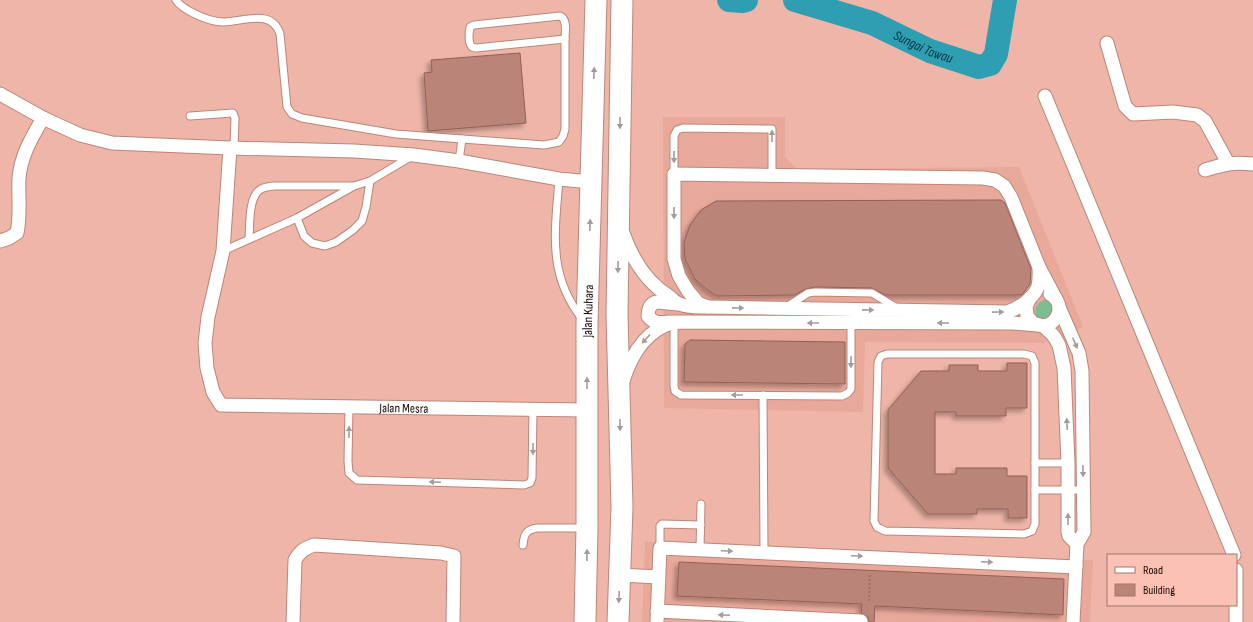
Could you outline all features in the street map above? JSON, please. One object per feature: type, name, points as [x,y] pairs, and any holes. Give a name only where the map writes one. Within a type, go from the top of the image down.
[{"type":"main road","name":"Jalan Kuhara","points":[[585,622],[587,528],[587,324],[596,0]]},
{"type":"main road","points":[[618,622],[622,507],[617,314],[622,0]]},
{"type":"main road","points":[[591,182],[604,168],[606,107],[622,44]]},
{"type":"street","points":[[1107,43],[1125,106],[1129,111],[1133,114],[1174,112],[1197,115],[1205,121],[1228,163]]},
{"type":"street","points":[[0,94],[43,118],[80,135],[112,143],[354,151],[414,155],[459,160],[559,179],[591,182]]},
{"type":"street","points":[[1045,96],[1234,554]]},
{"type":"street","points":[[0,241],[18,233],[20,223],[19,177],[28,145],[43,118]]},
{"type":"street","points":[[223,251],[232,148]]},
{"type":"street","points":[[1205,170],[1235,162],[1253,164]]},
{"type":"street","points":[[708,307],[698,303],[688,291],[679,276],[674,259],[674,174],[983,178],[994,180],[1004,186],[1011,197],[1039,267],[1058,303],[1079,353],[1082,371],[1084,532],[1077,544],[1073,622]]},
{"type":"street","points":[[618,221],[629,250],[643,273],[661,292],[680,304]]},
{"type":"street","name":"Jalan Mesra","points":[[223,251],[208,317],[205,343],[207,368],[213,392],[221,405],[587,410]]},
{"type":"street","points":[[1039,267],[1037,288],[1027,301],[1025,311],[1029,320],[1052,334],[1058,345],[1064,368],[1068,463],[1068,532],[1069,536],[1077,544]]},
{"type":"street","points":[[1044,292],[1052,295],[1058,303],[1059,312],[1055,320],[1047,326],[1012,323],[657,323],[651,320],[648,316],[650,307],[654,302],[680,304],[708,307],[785,309],[1007,312],[1015,310],[1034,294],[1044,292]]},
{"type":"street","points":[[619,394],[627,368],[643,342],[650,334],[660,327],[674,322]]},
{"type":"street","points":[[293,622],[295,560],[299,553],[306,547],[314,545],[441,553],[454,556],[453,622]]},
{"type":"street","points":[[861,622],[657,617],[660,548],[1076,567]]},
{"type":"street","points":[[620,575],[658,577]]},
{"type":"street","points":[[1236,606],[1236,622]]},
{"type":"lane","points":[[176,0],[185,9],[203,18],[214,21],[224,22],[259,18],[274,22],[278,27],[280,34],[287,107],[292,114],[302,118],[396,134],[544,145],[559,142],[565,129],[565,39],[565,20],[563,17],[560,16],[474,26],[470,27],[469,30],[470,45],[476,48],[565,39]]},
{"type":"lane","points":[[190,116],[233,113],[235,118],[232,148]]},
{"type":"lane","points":[[674,174],[674,136],[677,130],[683,128],[772,129],[772,175]]},
{"type":"lane","points":[[459,160],[462,139]]},
{"type":"lane","points":[[223,251],[297,218],[354,186],[370,181],[414,155]]},
{"type":"lane","points":[[559,179],[555,234],[556,257],[561,281],[569,302],[587,324]]},
{"type":"lane","points":[[297,218],[304,236],[312,243],[325,246],[336,242],[353,230],[362,220],[366,207],[370,181]]},
{"type":"lane","points":[[249,239],[251,208],[254,195],[261,189],[273,186],[354,186]]},
{"type":"lane","points":[[674,322],[674,386],[675,391],[681,395],[842,396],[848,393],[851,389],[851,323]]},
{"type":"lane","points":[[887,354],[1024,354],[1032,356],[1035,363],[1035,462],[1035,524],[1032,531],[1024,534],[885,531],[877,527],[874,521],[878,362],[881,356],[887,354]]},
{"type":"lane","points":[[763,395],[764,552]]},
{"type":"lane","points":[[349,407],[349,473],[357,480],[524,485],[530,483],[532,478],[533,410]]},
{"type":"lane","points":[[1035,462],[1068,463]]},
{"type":"lane","points":[[1035,490],[1083,490]]},
{"type":"lane","points":[[700,550],[701,504]]},
{"type":"lane","points":[[660,548],[660,526],[662,524],[701,525]]},
{"type":"lane","points":[[523,545],[524,535],[531,529],[587,528]]},
{"type":"path","points":[[869,601],[870,574]]},
{"type":"shaded area","points":[[663,117],[785,117],[785,157],[797,169],[1019,167],[1083,327],[1043,343],[865,342],[863,412],[664,408]]},
{"type":"shaded area","points":[[645,542],[1093,560],[1090,622],[642,622]]},
{"type":"green space","points":[[1043,300],[1050,300],[1054,302],[1051,322],[1038,319],[1036,316],[1036,308]]},
{"type":"building","points":[[520,53],[526,123],[428,131],[424,73],[432,72],[431,60]]},
{"type":"building","points":[[1001,200],[1005,203],[1031,269],[1030,284],[1022,295],[885,295],[872,288],[815,287],[806,289],[795,295],[717,296],[695,279],[685,259],[684,242],[690,225],[701,210],[716,201]]},
{"type":"building","points":[[690,340],[845,342],[845,384],[684,382],[685,344]]},
{"type":"building","points":[[1007,363],[1027,363],[1027,408],[1006,408],[1006,416],[956,416],[956,412],[935,412],[935,474],[956,474],[956,468],[1007,468],[1007,476],[1027,476],[1027,518],[1008,518],[1008,509],[977,509],[977,514],[928,514],[888,468],[888,410],[921,371],[949,371],[949,365],[978,365],[978,371],[1007,371]]},
{"type":"building","points":[[679,562],[1064,579],[1063,615],[875,606],[874,622],[869,622],[868,617],[861,613],[862,604],[677,596]]},
{"type":"waterway","name":"Sungai Tawau","points":[[729,0],[746,0]]},
{"type":"waterway","name":"Sungai Tawau","points":[[795,0],[872,23],[930,51],[979,67],[990,64],[996,54],[1005,0]]}]
